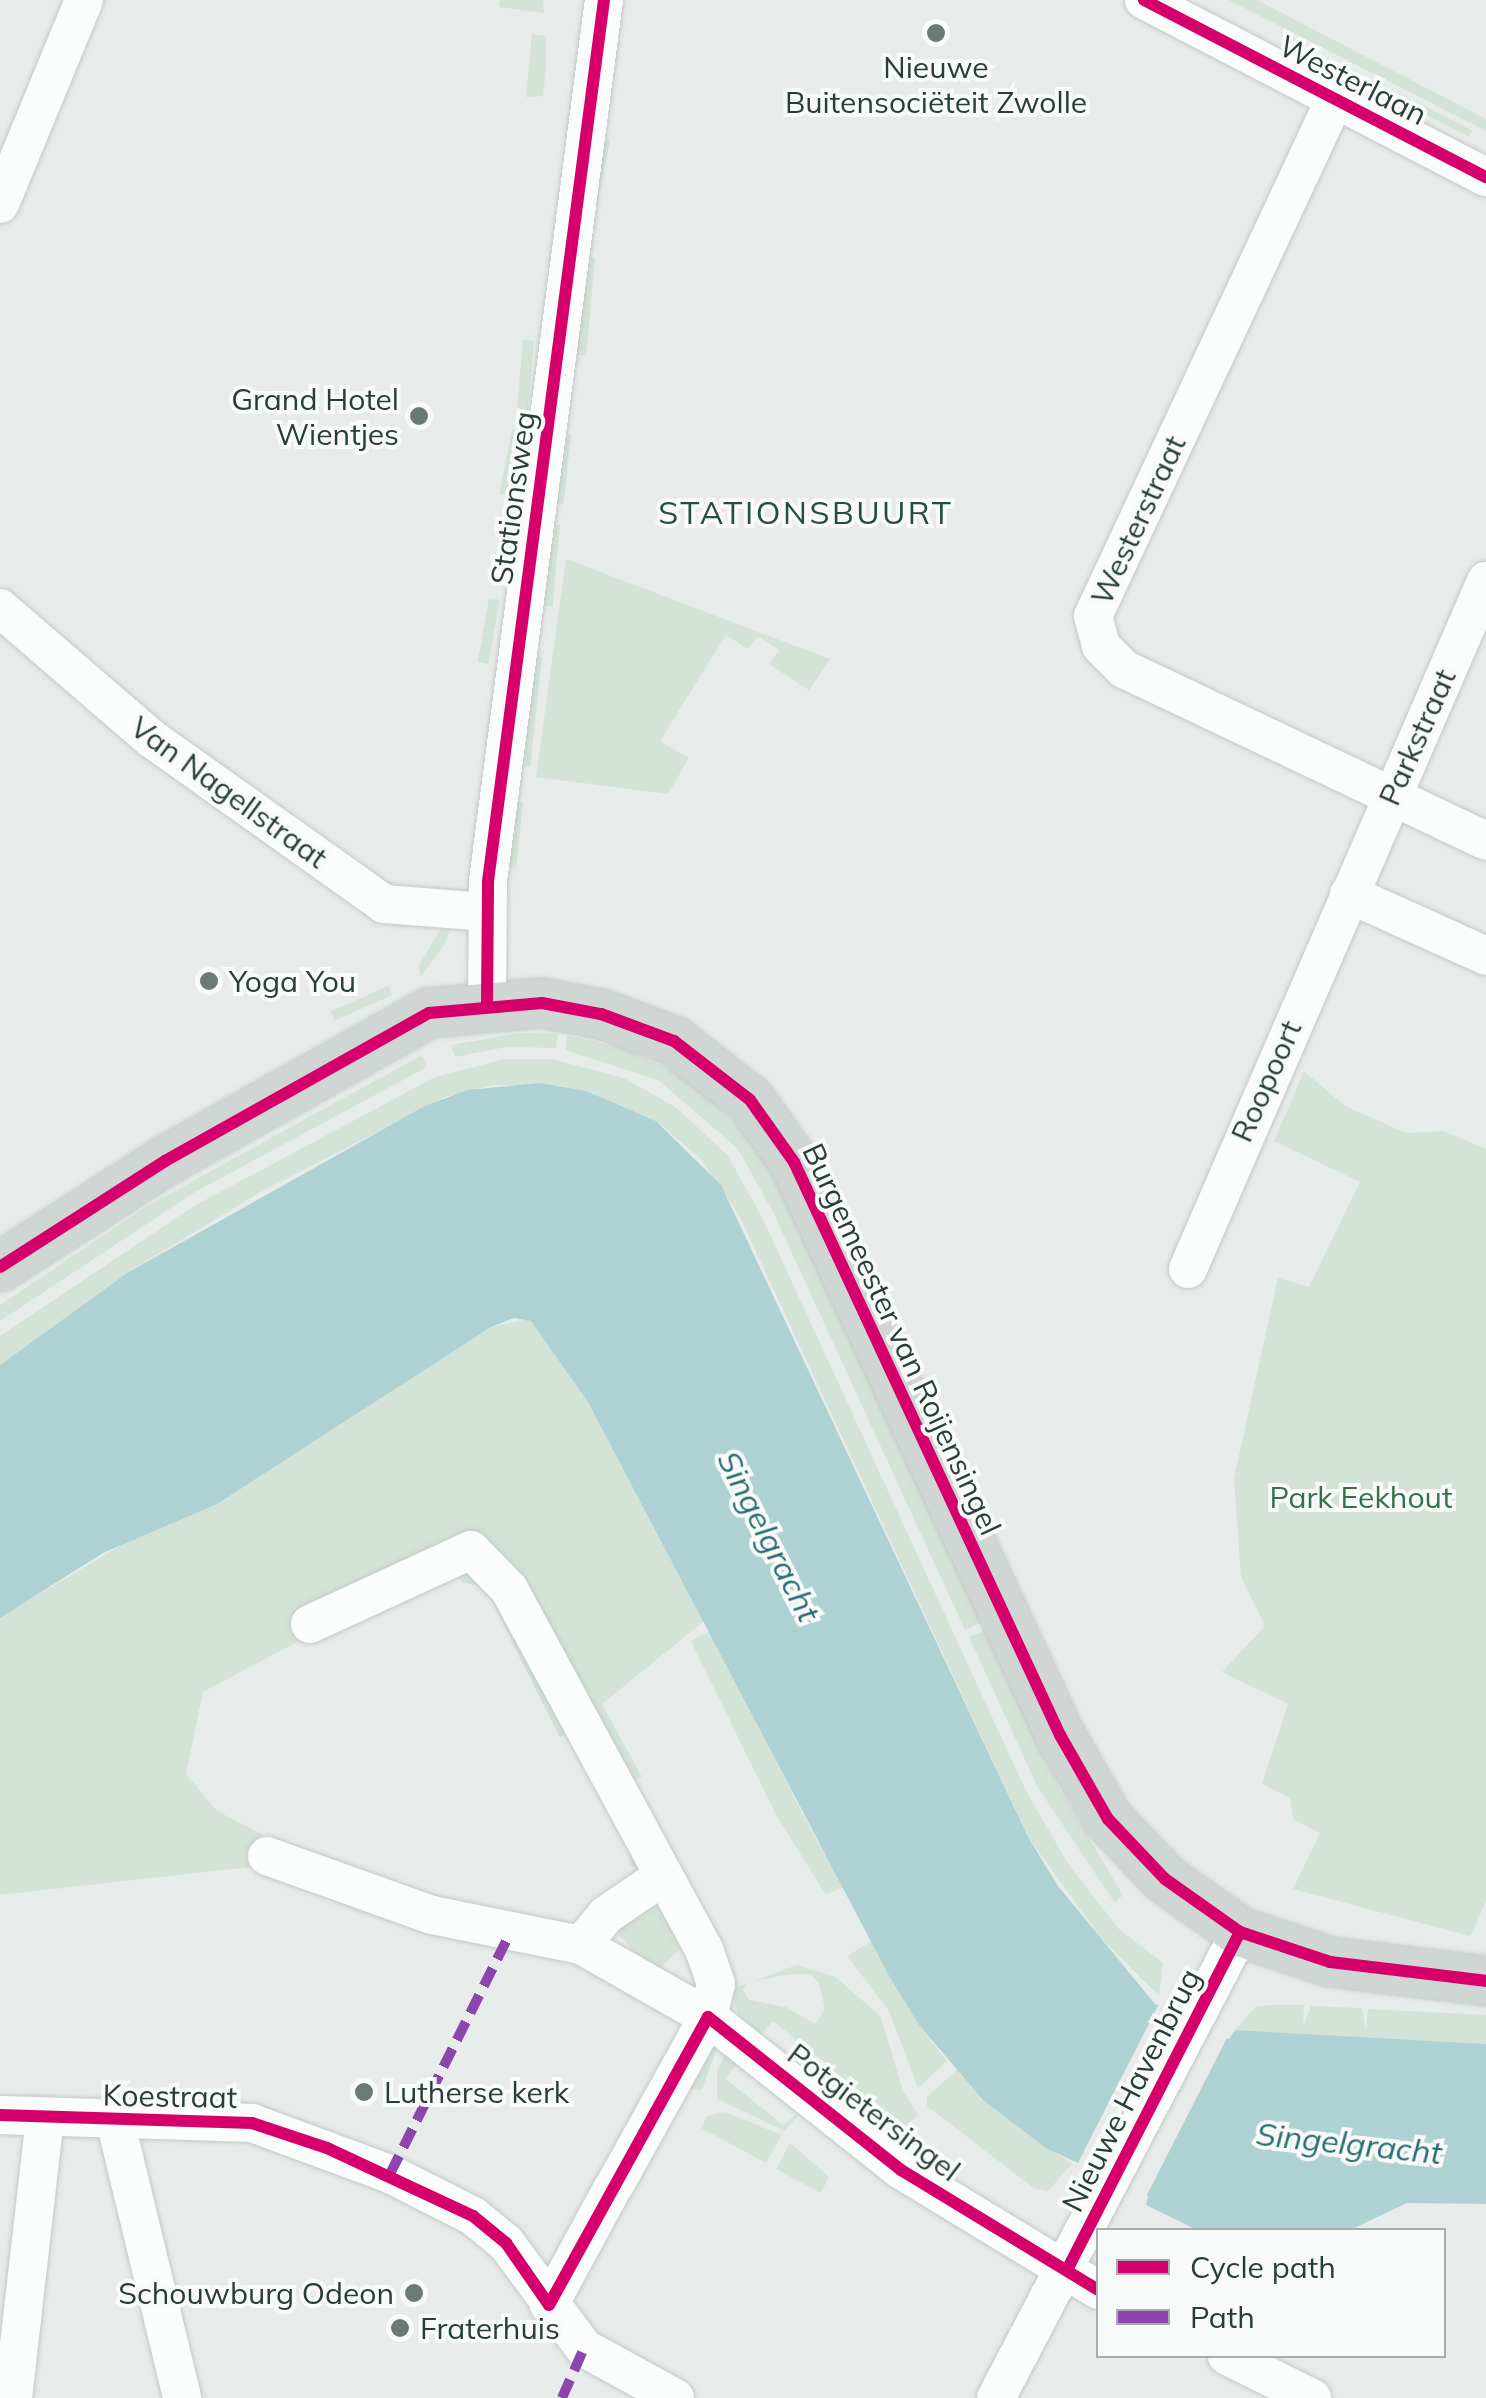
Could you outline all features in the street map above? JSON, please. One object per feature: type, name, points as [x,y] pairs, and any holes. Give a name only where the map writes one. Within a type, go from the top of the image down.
[{"type":"main road","name":"Burgemeester van Roijensingel","points":[[0,1267],[166,1161],[413,1020],[487,1003],[569,1007],[674,1041],[720,1071],[769,1123],[808,1188],[1086,1786],[1165,1879],[1240,1932],[1330,1962],[1486,1980]]},
{"type":"street","points":[[0,204],[84,0]]},
{"type":"street","name":"Stationsweg","points":[[487,1003],[485,912],[604,0]]},
{"type":"street","name":"Westerlaan","points":[[1144,0],[1486,177]]},
{"type":"street","name":"Westerstraat","points":[[1335,99],[1093,616],[1101,646],[1124,669],[1486,841]]},
{"type":"street","name":"Parkstraat","points":[[1349,894],[1486,581]]},
{"type":"street","name":"Van Nagellstraat","points":[[0,608],[152,738],[384,904],[485,912]]},
{"type":"street","points":[[1349,894],[1486,956]]},
{"type":"street","name":"Roopoort","points":[[1188,1269],[1349,894]]},
{"type":"street","points":[[310,1624],[471,1550],[491,1564],[711,1965],[716,1984],[708,2017],[549,2304]]},
{"type":"street","name":"Potgietersingel","points":[[266,1856],[432,1915],[581,1945],[708,2017],[901,2170],[1083,2280]]},
{"type":"street","points":[[581,1945],[606,1915],[662,1877]]},
{"type":"street","name":"Nieuwe Havenbrug","points":[[1099,2228],[1112,2183],[1240,1932]]},
{"type":"street","name":"Koestraat","points":[[0,2115],[252,2123],[390,2174],[473,2216],[506,2243],[584,2348],[676,2398]]},
{"type":"street","points":[[14,2398],[45,2118]]},
{"type":"street","points":[[115,2120],[182,2398]]},
{"type":"street","name":"Nieuwe Havenbrug","points":[[996,2398],[1083,2280],[1096,2237]]},
{"type":"street","points":[[1231,2358],[1312,2398]]},
{"type":"green space","points":[[500,0],[543,0],[544,13],[499,7]]},
{"type":"green space","points":[[1229,0],[1257,0],[1486,119],[1486,131]]},
{"type":"green space","points":[[532,34],[546,36],[546,69],[543,96],[526,97]]},
{"type":"green space","points":[[1393,90],[1472,130],[1469,137],[1390,96]]},
{"type":"green space","points":[[600,138],[610,140],[596,210],[586,208]]},
{"type":"green space","points":[[584,257],[595,258],[586,356],[575,355]]},
{"type":"green space","points":[[523,340],[534,341],[528,411],[517,410]]},
{"type":"green space","points":[[512,429],[522,431],[509,496],[499,494]]},
{"type":"green space","points":[[561,434],[571,435],[564,505],[554,504]]},
{"type":"green space","points":[[549,524],[560,525],[553,607],[542,606]]},
{"type":"green space","points":[[566,559],[830,659],[809,690],[769,664],[779,650],[758,636],[748,649],[726,635],[660,741],[689,758],[668,794],[536,777]]},
{"type":"green space","points":[[489,598],[500,600],[489,664],[478,662]]},
{"type":"green space","points":[[532,656],[542,657],[530,766],[521,765]]},
{"type":"green space","points":[[513,801],[523,802],[516,868],[506,867]]},
{"type":"green space","points":[[441,928],[450,930],[444,945],[421,976],[418,967]]},
{"type":"green space","points":[[388,986],[392,995],[335,1021],[330,1012]]},
{"type":"green space","points":[[520,1033],[558,1034],[556,1048],[506,1047],[455,1057],[451,1045]]},
{"type":"green space","points":[[567,1035],[625,1049],[673,1071],[709,1096],[752,1141],[778,1181],[982,1622],[965,1630],[774,1214],[738,1149],[658,1080],[565,1050]]},
{"type":"green space","points":[[422,1055],[427,1067],[195,1192],[0,1321],[0,1305],[147,1206]]},
{"type":"green space","points":[[505,1059],[552,1059],[624,1078],[677,1108],[728,1156],[763,1219],[1026,1791],[1069,1865],[1119,1929],[1163,1963],[1159,1996],[1100,1937],[1028,1837],[738,1213],[700,1158],[656,1121],[562,1086],[493,1085],[445,1097],[259,1193],[127,1273],[0,1365],[0,1336],[194,1206],[435,1077]]},
{"type":"green space","name":"Park Eekhout","points":[[1304,1071],[1345,1106],[1406,1133],[1444,1131],[1486,1149],[1486,1902],[1470,1936],[1293,1889],[1320,1833],[1293,1819],[1290,1798],[1262,1784],[1288,1704],[1222,1672],[1265,1626],[1241,1577],[1234,1478],[1278,1278],[1309,1287],[1360,1182],[1274,1141]]},
{"type":"green space","points":[[538,1317],[560,1332],[709,1617],[602,1704],[642,1777],[628,1783],[639,1869],[629,1865],[630,1850],[568,1731],[560,1738],[491,1599],[480,1586],[461,1582],[455,1558],[203,1692],[186,1774],[217,1811],[262,1834],[250,1867],[0,1895],[0,1617],[491,1327]]},
{"type":"green space","points":[[986,1630],[1059,1788],[1123,1895],[1115,1903],[1037,1786],[969,1637]]},
{"type":"green space","points":[[710,1631],[815,1838],[845,1886],[826,1895],[775,1813],[691,1641]]},
{"type":"green space","points":[[652,1905],[664,1908],[687,1942],[655,1974],[618,1934],[619,1927]]},
{"type":"green space","points":[[872,1941],[919,2025],[947,2061],[918,2088],[889,2011],[847,1956]]},
{"type":"green space","points":[[797,1965],[836,1977],[881,2017],[903,2091],[918,2115],[905,2127],[843,2078],[830,2095],[821,2087],[834,2070],[773,2021],[759,2037],[741,2021],[731,1994],[748,1983],[743,1990],[749,2000],[786,2007],[815,2024],[825,2009],[819,1983],[810,1974],[754,1981]]},
{"type":"green space","points":[[1304,2005],[1303,2027],[1311,2006],[1362,2008],[1366,2031],[1368,2009],[1486,2015],[1486,2044],[1235,2030],[1255,2007]]},
{"type":"green space","points":[[713,2041],[717,2048],[702,2090],[677,2087]]},
{"type":"green space","points":[[727,2051],[739,2060],[726,2079],[783,2125],[803,2109],[785,2131],[717,2099],[717,2070]]},
{"type":"green space","points":[[957,2070],[983,2100],[1072,2164],[1048,2191],[1035,2189],[927,2106],[927,2097]]},
{"type":"green space","points":[[725,2112],[782,2135],[766,2163],[701,2128],[707,2116]]},
{"type":"green space","points":[[790,2143],[829,2177],[821,2193],[776,2169]]},
{"type":"water","name":"Singelgracht","points":[[540,1083],[586,1091],[656,1121],[721,1185],[1028,1837],[1058,1886],[1155,2004],[1229,2039],[1235,2030],[1486,2044],[1486,2204],[1407,2203],[1354,2228],[1193,2228],[1146,2205],[1148,2196],[1046,2148],[983,2100],[919,2025],[888,1974],[588,1402],[531,1321],[514,1318],[491,1327],[217,1504],[103,1553],[0,1618],[0,1365],[127,1273],[423,1107],[467,1090]]},
{"type":"pier","points":[[1160,2002],[1228,2037],[1145,2200],[1077,2165]]},
{"type":"marked path","points":[[390,2174],[510,1933]]},
{"type":"marked path","points":[[562,2398],[584,2348]]},
{"type":"cycle path","points":[[487,1003],[488,881],[604,0]]},
{"type":"cycle path","points":[[1144,0],[1486,177]]},
{"type":"cycle path","points":[[0,1267],[165,1161],[429,1013],[542,1003],[601,1014],[674,1041],[750,1100],[794,1162],[1060,1735],[1108,1819],[1165,1879],[1240,1932],[1330,1962],[1486,1981]]},
{"type":"cycle path","points":[[1067,2270],[1240,1932]]},
{"type":"cycle path","points":[[0,2115],[252,2123],[327,2148],[473,2216],[506,2243],[549,2305],[708,2017],[901,2170],[1096,2289]]},
{"type":"place","name":"Nieuwe Buitensociëteit Zwolle","points":[[936,33]]},
{"type":"place","name":"Grand Hotel Wientjes","points":[[419,416]]},
{"type":"place","name":"Yoga You","points":[[209,981]]},
{"type":"place","name":"Lutherse kerk","points":[[364,2092]]},
{"type":"place","name":"Schouwburg Odeon","points":[[414,2293]]},
{"type":"place","name":"Fraterhuis","points":[[400,2328]]},
{"type":"district","name":"STATIONSBUURT","points":[[806,512]]}]
